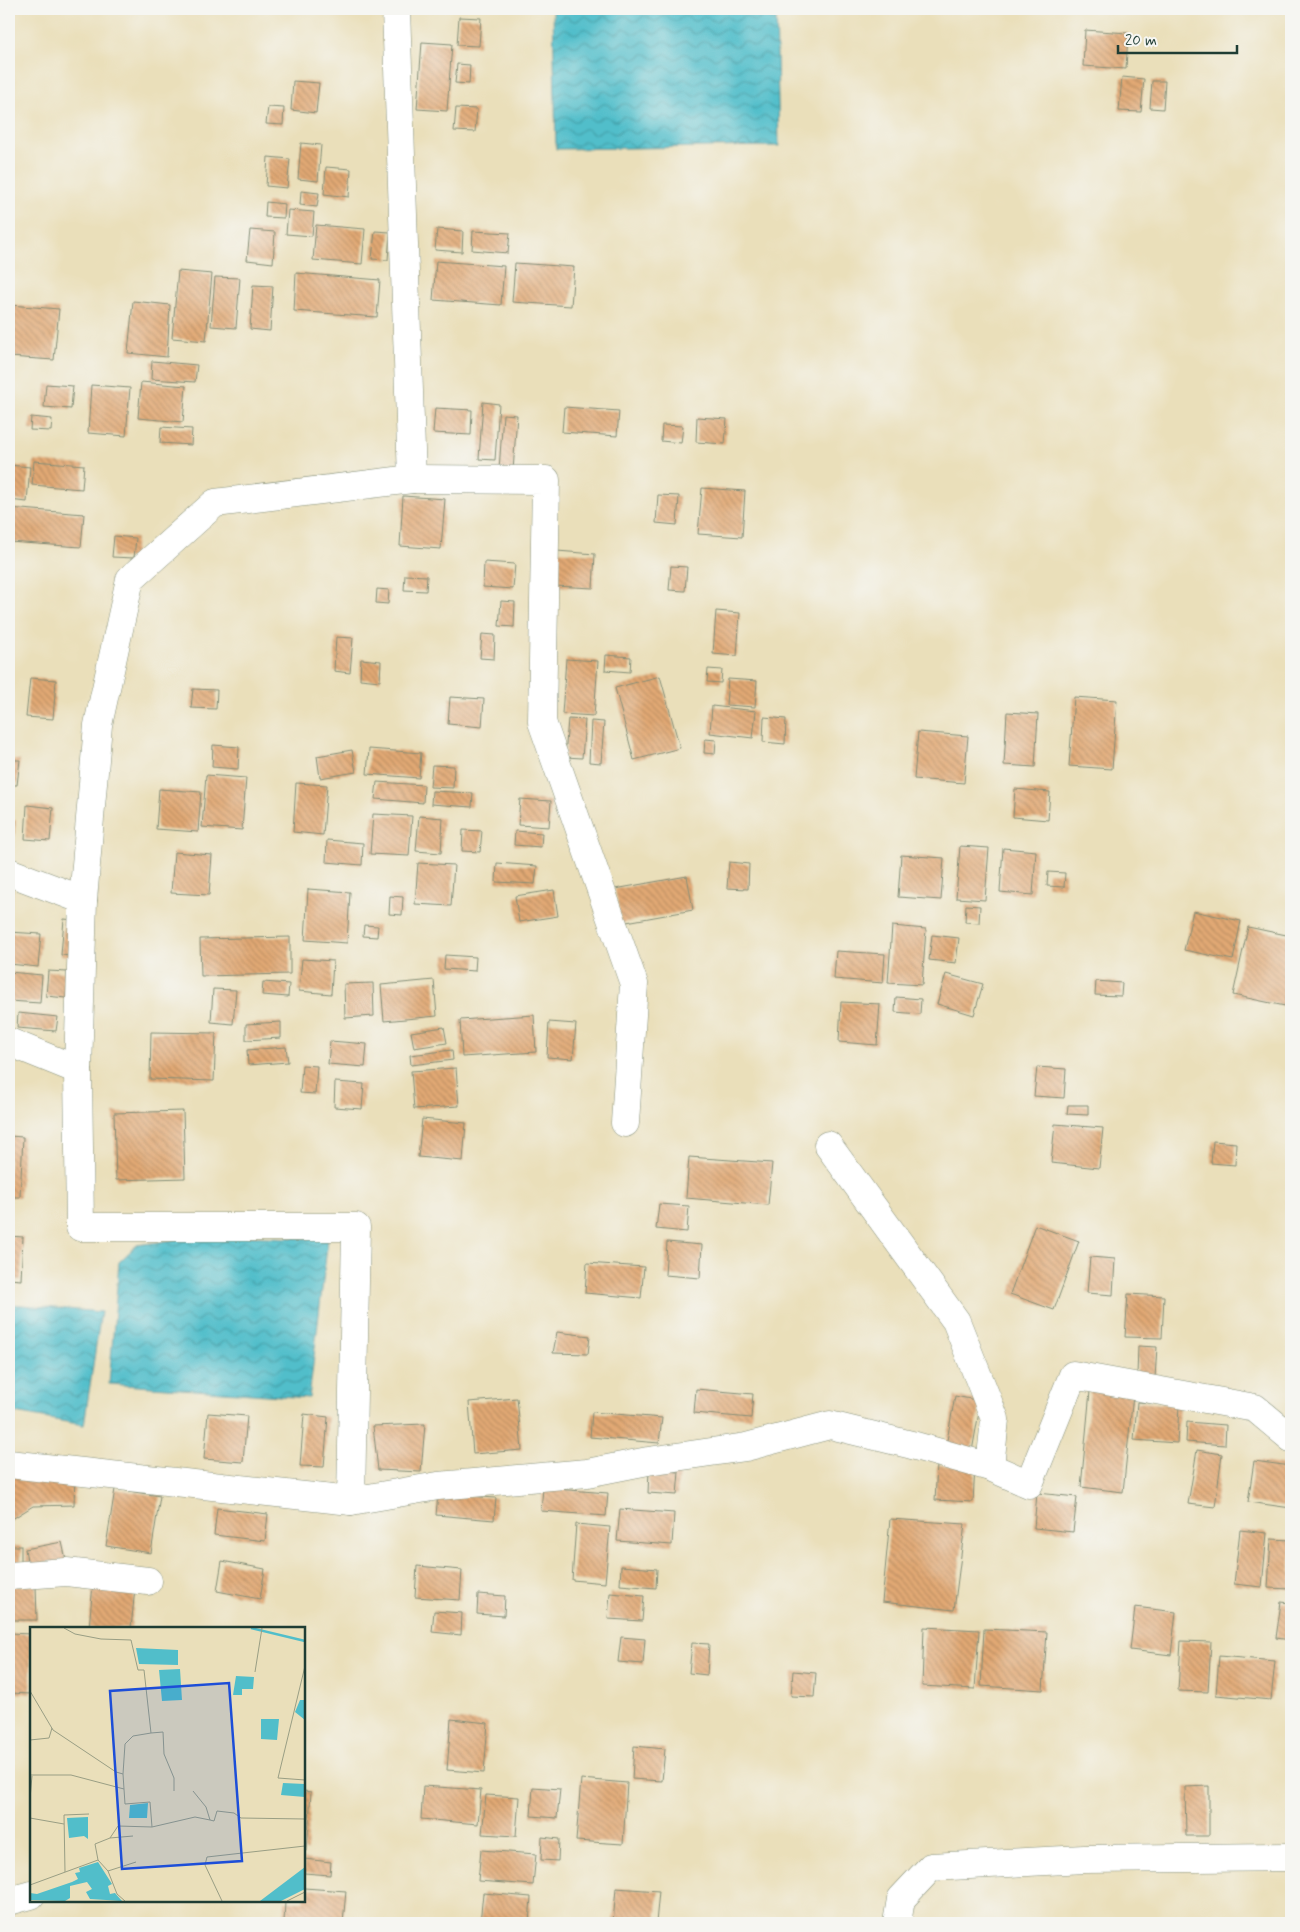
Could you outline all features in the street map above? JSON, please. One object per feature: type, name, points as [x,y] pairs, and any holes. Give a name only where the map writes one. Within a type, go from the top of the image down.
[{"type":"street","points":[[396,9],[412,479]]},
{"type":"street","points":[[351,1501],[356,1227],[80,1227],[78,1070],[84,900],[98,725],[130,578],[215,503],[412,479],[546,480],[542,722],[634,984],[625,1122]]},
{"type":"street","points":[[9,872],[84,900]]},
{"type":"street","points":[[9,1042],[78,1070]]},
{"type":"street","points":[[828,1145],[956,1321],[995,1419],[990,1467]]},
{"type":"street","points":[[9,1464],[351,1501],[438,1486],[587,1473],[648,1461],[746,1447],[830,1425],[912,1444],[990,1467],[1029,1484],[1073,1375],[1254,1408],[1291,1438]]},
{"type":"street","points":[[9,1576],[66,1572],[148,1581]]},
{"type":"street","points":[[897,1923],[900,1899],[931,1867],[1084,1859],[1291,1857]]},
{"type":"street","points":[[9,1901],[30,1895]]},
{"type":"water","points":[[553,9],[776,9],[779,146],[556,149]]},
{"type":"water","points":[[208,1235],[328,1239],[309,1398],[109,1384],[119,1262],[137,1245]]},
{"type":"water","points":[[10,1304],[101,1312],[84,1425],[9,1412]]},
{"type":"building","points":[[459,17],[481,18],[479,46],[457,45]]},
{"type":"building","points":[[1085,30],[1128,33],[1126,69],[1083,66]]},
{"type":"building","points":[[422,42],[452,44],[447,111],[417,109]]},
{"type":"building","points":[[457,64],[470,65],[469,84],[455,83]]},
{"type":"building","points":[[1122,77],[1144,79],[1141,112],[1119,111]]},
{"type":"building","points":[[293,81],[319,83],[316,113],[291,110]]},
{"type":"building","points":[[1152,81],[1165,81],[1163,109],[1150,108]]},
{"type":"building","points":[[268,107],[284,108],[283,125],[266,124]]},
{"type":"building","points":[[456,108],[477,109],[475,132],[454,131]]},
{"type":"building","points":[[301,143],[321,145],[318,181],[298,179]]},
{"type":"building","points":[[268,157],[290,159],[287,188],[266,186]]},
{"type":"building","points":[[326,167],[351,169],[349,197],[324,194]]},
{"type":"building","points":[[301,191],[319,193],[317,207],[300,205]]},
{"type":"building","points":[[266,202],[285,204],[284,218],[265,217]]},
{"type":"building","points":[[288,210],[314,212],[312,236],[286,234]]},
{"type":"building","points":[[316,225],[365,229],[362,264],[313,260]]},
{"type":"building","points":[[437,229],[463,231],[462,252],[435,250]]},
{"type":"building","points":[[250,230],[275,232],[273,263],[247,260]]},
{"type":"building","points":[[375,231],[390,232],[388,260],[372,259]]},
{"type":"building","points":[[473,231],[510,233],[508,253],[472,250]]},
{"type":"building","points":[[436,261],[504,266],[501,305],[433,300]]},
{"type":"building","points":[[515,263],[574,267],[571,306],[512,302]]},
{"type":"building","points":[[178,271],[212,274],[206,341],[172,338]]},
{"type":"building","points":[[296,273],[380,280],[377,317],[294,311]]},
{"type":"building","points":[[215,277],[240,278],[236,328],[211,326]]},
{"type":"building","points":[[253,285],[273,286],[270,331],[250,329]]},
{"type":"building","points":[[133,301],[170,305],[167,357],[128,353]]},
{"type":"building","points":[[9,305],[59,309],[54,360],[9,357]]},
{"type":"building","points":[[152,361],[197,365],[195,382],[151,379]]},
{"type":"building","points":[[141,382],[186,386],[183,422],[138,418]]},
{"type":"building","points":[[46,384],[73,386],[71,409],[44,407]]},
{"type":"building","points":[[91,385],[130,388],[126,436],[88,433]]},
{"type":"building","points":[[483,402],[499,404],[495,460],[479,459]]},
{"type":"building","points":[[564,407],[619,411],[617,436],[562,432]]},
{"type":"building","points":[[435,408],[472,410],[471,435],[433,433]]},
{"type":"building","points":[[503,414],[517,415],[513,471],[499,470]]},
{"type":"building","points":[[31,417],[52,419],[51,431],[30,430]]},
{"type":"building","points":[[697,417],[727,419],[725,444],[696,442]]},
{"type":"building","points":[[662,425],[683,426],[681,443],[661,441]]},
{"type":"building","points":[[161,427],[192,429],[191,445],[160,443]]},
{"type":"building","points":[[34,461],[84,465],[82,489],[32,485]]},
{"type":"building","points":[[9,465],[30,467],[27,502],[9,500]]},
{"type":"building","points":[[702,488],[745,491],[742,537],[698,534]]},
{"type":"building","points":[[658,495],[679,496],[677,525],[656,523]]},
{"type":"building","points":[[403,496],[445,499],[441,549],[400,546]]},
{"type":"building","points":[[9,508],[84,514],[81,547],[9,542]]},
{"type":"building","points":[[114,536],[136,538],[134,558],[112,557]]},
{"type":"building","points":[[557,551],[595,554],[593,588],[555,586]]},
{"type":"building","points":[[484,562],[515,564],[513,589],[483,587]]},
{"type":"building","points":[[671,566],[687,567],[685,591],[669,590]]},
{"type":"building","points":[[405,575],[427,576],[426,591],[404,590]]},
{"type":"building","points":[[377,589],[389,590],[388,604],[376,603]]},
{"type":"building","points":[[501,601],[515,602],[514,627],[499,626]]},
{"type":"building","points":[[716,611],[740,613],[737,656],[713,654]]},
{"type":"building","points":[[482,634],[495,635],[494,659],[480,658]]},
{"type":"building","points":[[336,637],[353,638],[350,673],[334,671]]},
{"type":"building","points":[[606,655],[631,657],[630,672],[605,670]]},
{"type":"building","points":[[361,659],[381,661],[380,681],[360,679]]},
{"type":"building","points":[[566,659],[598,661],[594,716],[562,714]]},
{"type":"building","points":[[708,669],[722,670],[721,683],[707,682]]},
{"type":"building","points":[[660,676],[680,748],[634,760],[615,688]]},
{"type":"building","points":[[30,678],[56,680],[53,719],[26,717]]},
{"type":"building","points":[[728,679],[757,681],[755,707],[726,705]]},
{"type":"building","points":[[193,689],[217,690],[216,709],[191,708]]},
{"type":"building","points":[[450,697],[484,699],[482,727],[448,724]]},
{"type":"building","points":[[1074,697],[1117,700],[1112,769],[1069,766]]},
{"type":"building","points":[[712,706],[756,711],[753,738],[710,733]]},
{"type":"building","points":[[1007,712],[1038,714],[1035,767],[1004,765]]},
{"type":"building","points":[[764,717],[786,719],[785,744],[763,742]]},
{"type":"building","points":[[568,719],[585,720],[582,758],[565,757]]},
{"type":"building","points":[[591,721],[604,722],[601,763],[589,762]]},
{"type":"building","points":[[918,732],[968,736],[964,783],[914,779]]},
{"type":"building","points":[[705,739],[716,740],[715,754],[704,753]]},
{"type":"building","points":[[213,745],[239,747],[238,769],[212,767]]},
{"type":"building","points":[[369,749],[421,753],[419,778],[367,774]]},
{"type":"building","points":[[352,750],[356,772],[320,778],[317,756]]},
{"type":"building","points":[[9,760],[20,760],[17,785],[9,785]]},
{"type":"building","points":[[432,765],[454,766],[453,788],[430,787]]},
{"type":"building","points":[[206,775],[246,778],[242,830],[202,827]]},
{"type":"building","points":[[377,782],[424,785],[423,803],[375,799]]},
{"type":"building","points":[[296,783],[327,785],[323,835],[293,832]]},
{"type":"building","points":[[159,789],[201,792],[198,832],[156,829]]},
{"type":"building","points":[[1015,789],[1050,792],[1048,820],[1013,817]]},
{"type":"building","points":[[432,791],[473,793],[472,807],[431,804]]},
{"type":"building","points":[[520,799],[551,801],[549,827],[518,825]]},
{"type":"building","points":[[27,805],[53,808],[50,841],[25,839]]},
{"type":"building","points":[[373,814],[412,816],[409,856],[370,854]]},
{"type":"building","points":[[419,816],[443,818],[441,853],[416,851]]},
{"type":"building","points":[[9,820],[16,820],[14,839],[9,838]]},
{"type":"building","points":[[463,830],[482,831],[480,852],[462,851]]},
{"type":"building","points":[[515,831],[542,833],[541,847],[514,845]]},
{"type":"building","points":[[327,840],[363,843],[362,865],[326,862]]},
{"type":"building","points":[[960,846],[989,848],[985,900],[956,898]]},
{"type":"building","points":[[1003,848],[1036,851],[1033,895],[1000,892]]},
{"type":"building","points":[[174,852],[212,855],[209,895],[171,893]]},
{"type":"building","points":[[901,855],[944,858],[941,900],[898,897]]},
{"type":"building","points":[[729,862],[749,864],[748,889],[727,888]]},
{"type":"building","points":[[418,863],[454,865],[451,906],[415,904]]},
{"type":"building","points":[[497,863],[537,866],[535,884],[496,882]]},
{"type":"building","points":[[1048,872],[1065,873],[1064,887],[1047,886]]},
{"type":"building","points":[[687,876],[693,910],[621,923],[615,889]]},
{"type":"building","points":[[9,888],[13,888],[12,903],[9,902]]},
{"type":"building","points":[[308,889],[350,892],[347,943],[305,940]]},
{"type":"building","points":[[554,890],[558,916],[519,922],[515,896]]},
{"type":"building","points":[[390,896],[403,897],[402,915],[389,914]]},
{"type":"building","points":[[966,905],[980,906],[979,923],[965,922]]},
{"type":"building","points":[[1193,911],[1241,921],[1233,960],[1184,950]]},
{"type":"building","points":[[64,919],[91,922],[89,958],[61,955]]},
{"type":"building","points":[[364,925],[378,926],[377,937],[363,936]]},
{"type":"building","points":[[892,926],[926,929],[922,985],[888,983]]},
{"type":"building","points":[[1248,927],[1291,936],[1291,976],[1285,1006],[1233,995]]},
{"type":"building","points":[[9,932],[41,934],[38,967],[9,964]]},
{"type":"building","points":[[932,935],[959,938],[956,963],[929,960]]},
{"type":"building","points":[[290,937],[290,974],[201,976],[200,939]]},
{"type":"building","points":[[836,951],[885,954],[883,983],[834,979]]},
{"type":"building","points":[[445,955],[476,957],[475,971],[444,969]]},
{"type":"building","points":[[302,959],[333,961],[331,994],[299,991]]},
{"type":"building","points":[[48,971],[67,972],[66,998],[46,996]]},
{"type":"building","points":[[9,972],[42,975],[40,1003],[9,1001]]},
{"type":"building","points":[[946,974],[983,984],[974,1015],[937,1004]]},
{"type":"building","points":[[434,980],[437,1016],[384,1021],[381,985]]},
{"type":"building","points":[[1096,981],[1122,983],[1121,996],[1095,995]]},
{"type":"building","points":[[263,982],[289,984],[288,997],[262,995]]},
{"type":"building","points":[[373,983],[374,1016],[345,1018],[344,984]]},
{"type":"building","points":[[213,989],[236,990],[233,1024],[211,1022]]},
{"type":"building","points":[[896,997],[921,999],[920,1014],[895,1012]]},
{"type":"building","points":[[841,1002],[880,1004],[877,1045],[839,1042]]},
{"type":"building","points":[[18,1013],[58,1017],[56,1031],[17,1028]]},
{"type":"building","points":[[534,1015],[536,1052],[462,1057],[460,1020]]},
{"type":"building","points":[[281,1022],[281,1038],[246,1040],[246,1024]]},
{"type":"building","points":[[549,1022],[576,1024],[573,1059],[547,1057]]},
{"type":"building","points":[[444,1027],[447,1043],[414,1048],[411,1032]]},
{"type":"building","points":[[151,1032],[216,1033],[214,1081],[150,1079]]},
{"type":"building","points":[[330,1041],[367,1044],[365,1067],[328,1064]]},
{"type":"building","points":[[286,1047],[288,1062],[248,1065],[247,1050]]},
{"type":"building","points":[[452,1050],[453,1060],[411,1065],[410,1055]]},
{"type":"building","points":[[302,1065],[317,1066],[315,1094],[300,1093]]},
{"type":"building","points":[[1037,1067],[1066,1069],[1064,1098],[1034,1096]]},
{"type":"building","points":[[456,1068],[459,1106],[414,1109],[411,1071]]},
{"type":"building","points":[[335,1082],[364,1084],[362,1109],[334,1107]]},
{"type":"building","points":[[1068,1105],[1088,1105],[1088,1115],[1067,1114]]},
{"type":"building","points":[[183,1111],[185,1178],[116,1180],[114,1113]]},
{"type":"building","points":[[422,1119],[466,1123],[463,1161],[418,1157]]},
{"type":"building","points":[[1055,1124],[1103,1128],[1099,1168],[1051,1163]]},
{"type":"building","points":[[9,1136],[23,1137],[20,1197],[9,1197]]},
{"type":"building","points":[[1213,1141],[1236,1143],[1235,1165],[1211,1163]]},
{"type":"building","points":[[689,1157],[772,1163],[768,1205],[686,1198]]},
{"type":"building","points":[[659,1204],[689,1206],[687,1232],[656,1229]]},
{"type":"building","points":[[1035,1225],[1079,1241],[1054,1310],[1010,1294]]},
{"type":"building","points":[[9,1236],[23,1237],[21,1280],[9,1279]]},
{"type":"building","points":[[667,1242],[702,1245],[700,1278],[665,1275]]},
{"type":"building","points":[[1090,1257],[1115,1259],[1113,1295],[1087,1293]]},
{"type":"building","points":[[587,1263],[644,1267],[641,1298],[585,1293]]},
{"type":"building","points":[[1128,1294],[1164,1296],[1162,1338],[1125,1337]]},
{"type":"building","points":[[557,1332],[590,1336],[588,1354],[553,1353]]},
{"type":"building","points":[[1138,1346],[1157,1347],[1155,1378],[1137,1376]]},
{"type":"building","points":[[696,1389],[753,1394],[751,1418],[694,1413]]},
{"type":"building","points":[[1090,1391],[1133,1395],[1123,1492],[1081,1487]]},
{"type":"building","points":[[955,1396],[981,1401],[972,1451],[946,1446]]},
{"type":"building","points":[[517,1398],[522,1450],[473,1454],[469,1402]]},
{"type":"building","points":[[1137,1402],[1179,1405],[1177,1443],[1134,1440]]},
{"type":"building","points":[[592,1412],[662,1418],[659,1443],[590,1437]]},
{"type":"building","points":[[208,1413],[247,1416],[243,1462],[204,1459]]},
{"type":"building","points":[[304,1414],[328,1417],[324,1467],[300,1466]]},
{"type":"building","points":[[1187,1422],[1226,1425],[1225,1445],[1186,1442]]},
{"type":"building","points":[[425,1424],[421,1472],[378,1470],[373,1426]]},
{"type":"building","points":[[1197,1450],[1222,1454],[1215,1507],[1188,1504]]},
{"type":"building","points":[[1254,1461],[1291,1466],[1291,1508],[1248,1502]]},
{"type":"building","points":[[937,1465],[975,1467],[973,1502],[935,1500]]},
{"type":"building","points":[[9,1469],[75,1473],[74,1505],[33,1506],[9,1521]]},
{"type":"building","points":[[649,1470],[679,1472],[677,1495],[648,1493]]},
{"type":"building","points":[[543,1488],[608,1493],[606,1516],[541,1511]]},
{"type":"building","points":[[115,1489],[160,1496],[151,1553],[106,1546]]},
{"type":"building","points":[[1037,1493],[1077,1497],[1073,1532],[1034,1528]]},
{"type":"building","points":[[438,1494],[496,1498],[494,1520],[436,1515]]},
{"type":"building","points":[[217,1508],[268,1514],[265,1541],[214,1535]]},
{"type":"building","points":[[620,1509],[674,1513],[672,1545],[617,1541]]},
{"type":"building","points":[[890,1519],[965,1524],[954,1610],[882,1602]]},
{"type":"building","points":[[576,1524],[610,1527],[605,1583],[572,1580]]},
{"type":"building","points":[[1240,1530],[1267,1533],[1262,1587],[1234,1584]]},
{"type":"building","points":[[1271,1539],[1291,1540],[1291,1589],[1268,1588]]},
{"type":"building","points":[[62,1542],[66,1560],[28,1566],[25,1549]]},
{"type":"building","points":[[9,1546],[21,1546],[21,1569],[9,1569]]},
{"type":"building","points":[[222,1561],[265,1569],[260,1599],[217,1591]]},
{"type":"building","points":[[417,1566],[462,1570],[460,1600],[415,1597]]},
{"type":"building","points":[[621,1566],[657,1569],[656,1588],[620,1585]]},
{"type":"building","points":[[93,1584],[135,1588],[131,1627],[89,1627]]},
{"type":"building","points":[[36,1585],[37,1620],[9,1620],[9,1586]]},
{"type":"building","points":[[610,1593],[644,1596],[642,1621],[608,1619]]},
{"type":"building","points":[[478,1594],[505,1596],[504,1616],[477,1614]]},
{"type":"building","points":[[1281,1602],[1291,1603],[1291,1640],[1276,1638]]},
{"type":"building","points":[[1135,1607],[1176,1612],[1171,1655],[1130,1650]]},
{"type":"building","points":[[434,1611],[462,1613],[461,1635],[432,1632]]},
{"type":"building","points":[[924,1627],[979,1630],[975,1689],[922,1686]]},
{"type":"building","points":[[984,1629],[1047,1632],[1043,1690],[981,1686]]},
{"type":"building","points":[[9,1633],[30,1634],[30,1694],[9,1693]]},
{"type":"building","points":[[621,1637],[645,1639],[643,1664],[618,1662]]},
{"type":"building","points":[[1181,1641],[1211,1642],[1208,1692],[1178,1691]]},
{"type":"building","points":[[692,1643],[709,1644],[707,1675],[689,1673]]},
{"type":"building","points":[[1219,1656],[1275,1661],[1271,1700],[1216,1695]]},
{"type":"building","points":[[793,1671],[816,1673],[814,1697],[791,1696]]},
{"type":"building","points":[[451,1719],[488,1723],[484,1773],[447,1770]]},
{"type":"building","points":[[634,1746],[665,1749],[662,1781],[632,1779]]},
{"type":"building","points":[[581,1779],[627,1783],[623,1844],[576,1841]]},
{"type":"building","points":[[423,1786],[481,1790],[478,1824],[421,1819]]},
{"type":"building","points":[[1209,1786],[1209,1836],[1186,1836],[1185,1787]]},
{"type":"building","points":[[533,1787],[560,1789],[557,1818],[531,1816]]},
{"type":"building","points":[[305,1791],[311,1792],[307,1851],[305,1851]]},
{"type":"building","points":[[486,1795],[519,1797],[516,1836],[482,1834]]},
{"type":"building","points":[[542,1837],[559,1839],[558,1861],[541,1860]]},
{"type":"building","points":[[481,1850],[536,1854],[533,1885],[478,1881]]},
{"type":"building","points":[[305,1859],[331,1862],[330,1875],[305,1873]]},
{"type":"building","points":[[305,1888],[346,1891],[343,1923],[284,1923],[285,1902],[305,1902]]},
{"type":"building","points":[[616,1888],[659,1891],[656,1923],[613,1923]]},
{"type":"building","points":[[483,1893],[531,1897],[529,1923],[480,1923]]}]
